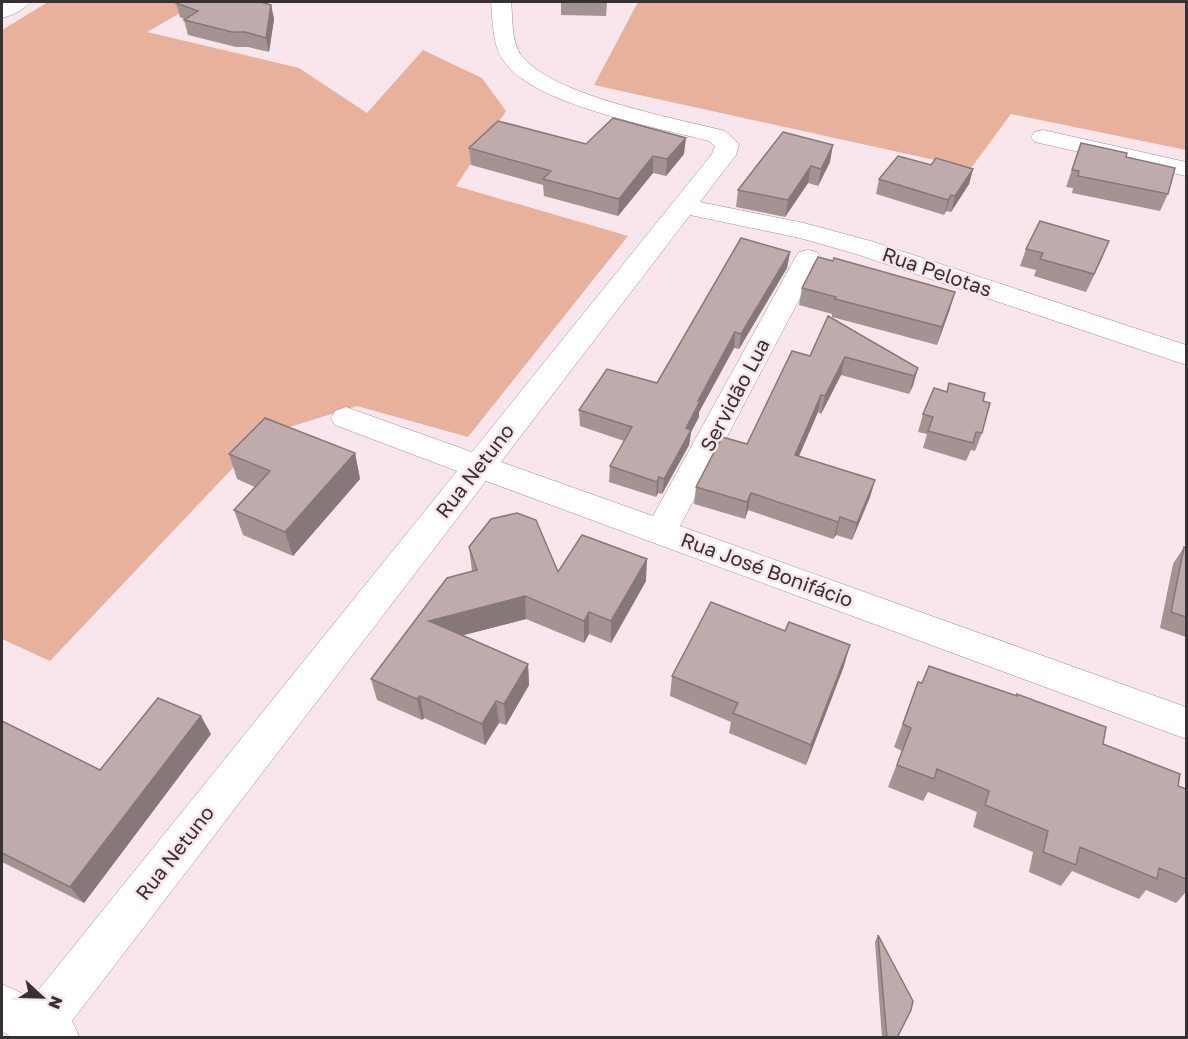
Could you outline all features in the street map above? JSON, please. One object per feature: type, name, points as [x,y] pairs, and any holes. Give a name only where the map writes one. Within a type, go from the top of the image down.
[{"type":"street","points":[[2,12],[20,2]]},
{"type":"street","name":"Rua Netuno","points":[[32,1023],[479,466],[724,155],[727,144],[723,139],[579,98],[550,87],[526,74],[512,58],[506,43],[501,2]]},
{"type":"street","points":[[1042,137],[1186,169]]},
{"type":"street","name":"Rua Pelotas","points":[[684,206],[813,233],[865,248],[1186,355]]},
{"type":"street","name":"Servidão Lua","points":[[662,531],[808,258]]},
{"type":"street","name":"Rua José Bonifácio","points":[[346,418],[1186,723]]},
{"type":"shaded area","points":[[48,2],[199,2],[147,32],[299,68],[367,113],[423,50],[482,78],[506,111],[456,186],[628,236],[468,437],[357,406],[264,435],[50,661],[2,639],[2,30]]},
{"type":"shaded area","points":[[638,2],[1186,2],[1186,150],[1011,114],[971,168],[594,85]]},
{"type":"building","points":[[261,2],[271,5],[266,38],[184,20],[198,11],[176,3]]},
{"type":"building","points":[[613,118],[686,138],[667,159],[653,156],[619,199],[543,179],[551,171],[469,148],[498,121],[586,144]]},
{"type":"building","points":[[783,132],[833,145],[821,169],[811,166],[788,200],[738,190]]},
{"type":"building","points":[[1081,143],[1127,153],[1126,157],[1175,168],[1168,194],[1078,176],[1079,171],[1072,170]]},
{"type":"building","points":[[898,156],[931,165],[936,158],[973,169],[955,196],[951,195],[948,200],[879,179]]},
{"type":"building","points":[[1040,221],[1109,241],[1094,274],[1040,259],[1043,253],[1026,249]]},
{"type":"building","points":[[741,238],[790,252],[741,334],[735,332],[698,401],[700,401],[686,428],[691,430],[664,479],[659,477],[657,482],[610,466],[632,427],[579,410],[607,369],[657,383]]},
{"type":"building","points":[[818,257],[833,261],[834,258],[955,292],[942,327],[802,288]]},
{"type":"building","points":[[828,316],[918,368],[914,376],[845,357],[825,396],[821,395],[795,455],[875,480],[857,523],[840,517],[838,522],[751,493],[747,502],[696,487],[722,437],[747,444],[792,351],[810,356]]},
{"type":"building","points":[[949,383],[985,393],[983,401],[990,403],[982,433],[976,432],[973,443],[928,431],[933,417],[923,414],[934,388],[947,392]]},
{"type":"building","points":[[265,418],[355,453],[285,532],[234,510],[270,471],[229,454]]},
{"type":"building","points":[[517,513],[536,520],[558,572],[582,535],[647,559],[611,621],[589,612],[584,621],[525,596],[429,621],[528,664],[504,704],[496,701],[482,724],[420,696],[417,699],[371,679],[447,578],[477,570],[469,547],[491,519]]},
{"type":"building","points":[[1184,547],[1186,548],[1186,617],[1171,612]]},
{"type":"building","points":[[711,602],[785,631],[789,622],[850,645],[811,745],[733,713],[738,703],[672,676]]},
{"type":"building","points":[[929,666],[1017,696],[1017,694],[1106,727],[1103,744],[1180,774],[1178,786],[1186,789],[1186,879],[1159,868],[1157,879],[1080,847],[1076,865],[1043,852],[1048,831],[985,805],[989,791],[937,769],[934,779],[897,765],[911,728],[903,724],[918,682],[922,683]]},
{"type":"building","points":[[158,698],[201,716],[70,887],[2,853],[2,721],[100,770]]},
{"type":"building","points":[[878,935],[913,1001],[897,1038],[887,1038]]}]
